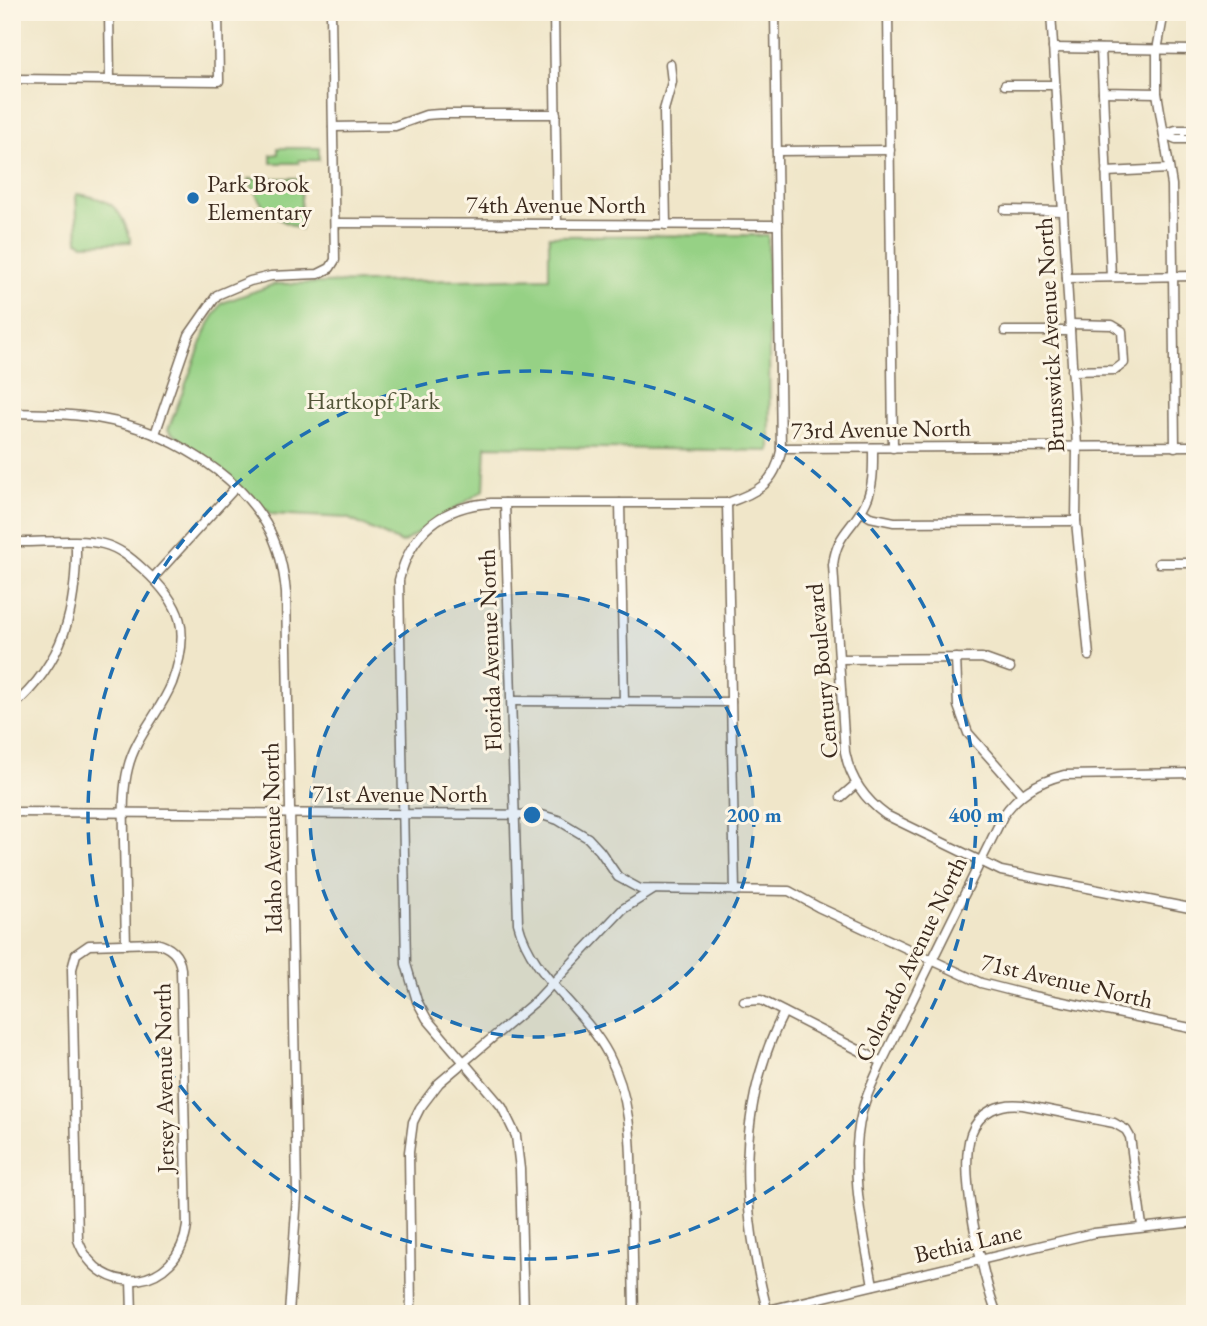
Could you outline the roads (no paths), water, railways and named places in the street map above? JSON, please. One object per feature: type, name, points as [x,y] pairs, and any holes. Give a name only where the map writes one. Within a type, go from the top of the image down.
[{"type":"street","points":[[109,12],[110,80]]},
{"type":"street","points":[[12,79],[219,81],[218,12]]},
{"type":"street","points":[[155,434],[189,334],[217,295],[250,281],[271,276],[317,274],[330,268],[335,260],[331,12]]},
{"type":"street","points":[[554,12],[557,224]]},
{"type":"street","points":[[775,12],[780,447]]},
{"type":"street","points":[[888,12],[893,447]]},
{"type":"street","name":"Brunswick Avenue North","points":[[1051,12],[1077,447],[1076,521],[1089,656]]},
{"type":"street","points":[[1164,12],[1157,50],[1157,93],[1172,185],[1175,447]]},
{"type":"street","points":[[1054,48],[1195,50]]},
{"type":"street","points":[[1101,48],[1111,277]]},
{"type":"street","points":[[666,225],[664,110],[672,82],[670,64]]},
{"type":"street","points":[[1005,85],[1055,85]]},
{"type":"street","points":[[1102,92],[1157,93]]},
{"type":"street","points":[[333,127],[396,126],[426,115],[439,114],[556,114]]},
{"type":"street","points":[[1164,134],[1176,130],[1195,130]]},
{"type":"street","points":[[1164,134],[1176,139],[1195,139]]},
{"type":"street","points":[[777,151],[890,150]]},
{"type":"street","points":[[1106,172],[1168,169]]},
{"type":"street","points":[[1005,210],[1063,211]]},
{"type":"street","name":"74th Avenue North","points":[[335,223],[778,225]]},
{"type":"street","points":[[1067,278],[1195,276]]},
{"type":"street","points":[[1005,331],[1112,324],[1122,331],[1124,363],[1115,370],[1072,371]]},
{"type":"street","name":"Idaho Avenue North","points":[[12,413],[78,415],[104,419],[155,434],[195,456],[235,488],[257,512],[269,530],[284,571],[297,1195],[289,1314]]},
{"type":"street","name":"73rd Avenue North","points":[[463,1063],[427,1018],[411,983],[404,944],[397,596],[403,564],[419,536],[431,524],[459,508],[475,504],[727,503],[766,483],[779,463],[780,447],[1195,446]]},
{"type":"street","name":"Century Boulevard","points":[[873,447],[871,487],[861,511],[845,530],[835,553],[845,752],[847,765],[856,783],[867,798],[886,815],[980,861],[1013,874],[1195,909]]},
{"type":"street","points":[[152,578],[235,488]]},
{"type":"street","name":"Florida Avenue North","points":[[506,503],[518,923],[529,953],[598,1036],[614,1065],[625,1096],[631,1139],[634,1314]]},
{"type":"street","points":[[620,503],[624,702]]},
{"type":"street","points":[[727,503],[735,891]]},
{"type":"street","points":[[861,511],[870,517],[894,522],[1076,521]]},
{"type":"street","points":[[12,542],[100,543],[111,546],[152,578],[170,597],[177,610],[180,650],[173,680],[135,748],[125,780],[126,944]]},
{"type":"street","points":[[12,706],[38,680],[62,639],[74,594],[76,543]]},
{"type":"street","points":[[1159,563],[1195,563]]},
{"type":"street","points":[[956,658],[958,706],[968,733],[1022,794]]},
{"type":"street","points":[[839,659],[982,658],[1010,668]]},
{"type":"street","points":[[512,701],[731,702]]},
{"type":"street","name":"Colorado Avenue North","points":[[873,1285],[861,1215],[858,1134],[867,1094],[1003,816],[1022,794],[1042,782],[1063,775],[1195,773]]},
{"type":"street","points":[[841,797],[856,783]]},
{"type":"street","name":"71st Avenue North","points":[[12,812],[542,816],[574,828],[600,851],[618,877],[640,889],[789,891],[961,975],[1002,989],[1195,1029]]},
{"type":"street","points":[[411,1314],[410,1136],[414,1122],[429,1095],[537,1000],[623,909],[653,890]]},
{"type":"street","name":"Jersey Avenue North","points":[[162,944],[176,954],[180,961],[187,1226],[181,1248],[168,1267],[150,1278],[131,1280],[107,1275],[97,1269],[82,1251],[78,1240],[72,970],[76,954],[89,945],[162,944]]},
{"type":"street","points":[[744,1002],[761,1000],[882,1062]]},
{"type":"street","points":[[767,1310],[755,1252],[749,1203],[748,1127],[758,1074],[766,1049],[784,1012]]},
{"type":"street","points":[[463,1063],[502,1107],[516,1136],[520,1169],[524,1314]]},
{"type":"street","points":[[997,1314],[973,1217],[967,1151],[976,1123],[991,1109],[1012,1104],[1114,1124],[1126,1130],[1132,1145],[1142,1226]]},
{"type":"street","name":"Bethia Lane","points":[[752,1314],[1094,1233],[1195,1222]]},
{"type":"street","points":[[131,1280],[132,1314]]},
{"type":"place","name":"Park Brook Elementary","points":[[193,198]]},
{"type":"park label","name":"Hartkopf Park","points":[[373,401]]}]
